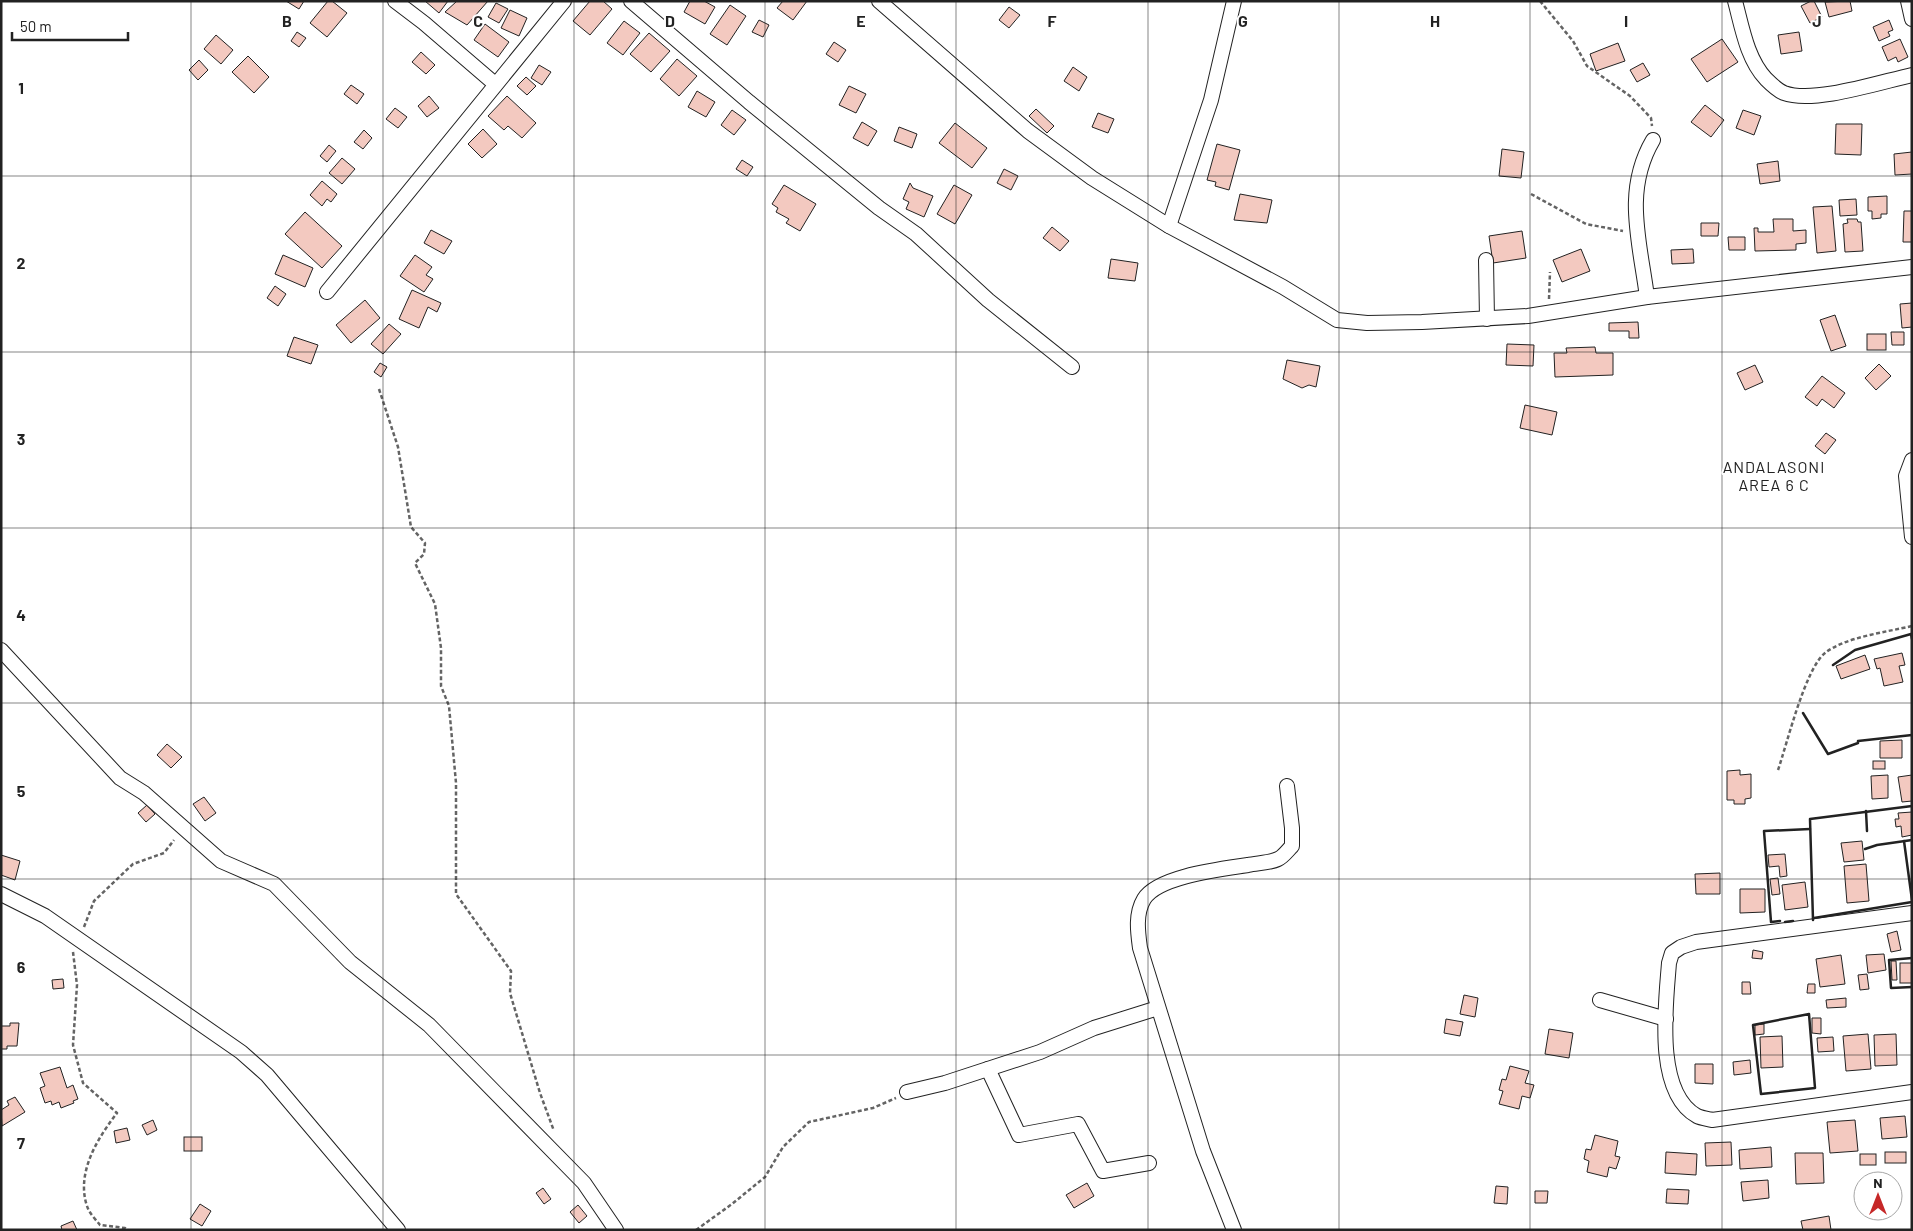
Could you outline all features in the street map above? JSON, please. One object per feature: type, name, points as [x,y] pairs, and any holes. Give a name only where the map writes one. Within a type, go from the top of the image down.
[{"type":"street","points":[[395,1],[424,23],[495,84]]},
{"type":"street","points":[[327,292],[564,1]]},
{"type":"street","points":[[631,1],[749,102],[879,208],[916,234],[988,300],[1072,366]]},
{"type":"street","points":[[879,1],[1028,132],[1092,178],[1169,226],[1283,287],[1338,320],[1367,323],[1487,319],[1548,313],[1647,297],[1912,267]]},
{"type":"street","points":[[1169,226],[1211,100],[1234,1]]},
{"type":"street","points":[[1735,1],[1746,40],[1756,63],[1766,79],[1784,92],[1822,95],[1912,75]]},
{"type":"street","points":[[1908,1],[1912,19]]},
{"type":"street","points":[[1647,297],[1635,204],[1638,175],[1643,158],[1653,140]]},
{"type":"street","points":[[1486,260],[1487,319]]},
{"type":"street","points":[[1912,460],[1906,476],[1912,537]]},
{"type":"street","points":[[1,650],[120,778],[144,793],[221,862],[274,884],[350,962],[430,1025],[584,1183],[616,1230]]},
{"type":"street","points":[[1234,1230],[1203,1151],[1140,948],[1138,929],[1143,900],[1152,890],[1167,883],[1215,870],[1278,859],[1292,846],[1287,786]]},
{"type":"street","points":[[1,894],[45,916],[241,1052],[267,1075],[398,1230]]},
{"type":"street","points":[[1912,912],[1730,936],[1680,947],[1672,953],[1669,963],[1665,1044],[1674,1086],[1684,1105],[1698,1116],[1712,1120],[1912,1092]]},
{"type":"street","points":[[1600,1000],[1666,1020]]},
{"type":"street","points":[[907,1092],[945,1083],[1040,1052],[1094,1028],[1158,1008]]},
{"type":"street","points":[[988,1069],[1019,1135],[1078,1124],[1103,1171],[1149,1162]]},
{"type":"path","points":[[1540,1],[1572,41],[1587,66],[1630,96],[1651,118],[1653,140]]},
{"type":"path","points":[[1530,194],[1586,224],[1626,231],[1638,237]]},
{"type":"path","points":[[1548,313],[1550,272]]},
{"type":"path","points":[[380,389],[398,447],[411,526],[425,543],[424,554],[415,563],[435,604],[441,648],[441,686],[449,706],[456,783],[456,894],[511,971],[510,993],[540,1093],[557,1138]]},
{"type":"path","points":[[1778,770],[1809,678],[1824,654],[1845,642],[1912,626]]},
{"type":"path","points":[[128,1230],[125,1228],[100,1226],[87,1208],[84,1193],[85,1174],[92,1152],[101,1134],[117,1114],[83,1083],[76,1058],[74,1045],[77,985],[73,947],[94,901],[133,864],[164,853],[178,834],[193,836]]},
{"type":"path","points":[[696,1230],[765,1177],[783,1147],[809,1122],[873,1108],[907,1092]]},
{"type":"building","points":[[286,1],[304,1],[299,9]]},
{"type":"building","points":[[328,1],[332,1],[347,13],[327,37],[310,23]]},
{"type":"building","points":[[425,1],[448,1],[439,13]]},
{"type":"building","points":[[457,1],[488,1],[467,25],[445,12]]},
{"type":"building","points":[[590,1],[603,1],[612,9],[590,35],[573,21]]},
{"type":"building","points":[[690,1],[704,1],[715,7],[705,24],[684,12]]},
{"type":"building","points":[[783,1],[807,1],[793,20],[777,8]]},
{"type":"building","points":[[1814,1],[1822,17],[1810,23],[1801,6]]},
{"type":"building","points":[[1850,1],[1852,11],[1829,17],[1825,2]]},
{"type":"building","points":[[496,3],[508,9],[499,23],[488,17]]},
{"type":"building","points":[[730,5],[746,16],[727,45],[710,34]]},
{"type":"building","points":[[1009,7],[1020,15],[1009,28],[999,20]]},
{"type":"building","points":[[510,10],[527,18],[519,36],[501,28]]},
{"type":"building","points":[[759,20],[769,25],[763,37],[752,32]]},
{"type":"building","points":[[1889,20],[1893,30],[1888,32],[1890,36],[1879,41],[1873,27]]},
{"type":"building","points":[[624,21],[640,33],[623,55],[607,43]]},
{"type":"building","points":[[485,24],[509,42],[498,57],[474,40]]},
{"type":"building","points":[[297,32],[306,38],[299,47],[291,41]]},
{"type":"building","points":[[1799,32],[1802,51],[1781,54],[1778,35]]},
{"type":"building","points":[[649,33],[670,51],[651,72],[630,54]]},
{"type":"building","points":[[216,35],[233,50],[221,64],[204,49]]},
{"type":"building","points":[[1722,39],[1738,62],[1707,82],[1691,59]]},
{"type":"building","points":[[1900,39],[1908,57],[1898,62],[1896,57],[1888,61],[1882,47]]},
{"type":"building","points":[[834,42],[846,50],[838,62],[826,54]]},
{"type":"building","points":[[1618,43],[1625,61],[1596,71],[1590,54]]},
{"type":"building","points":[[421,52],[435,65],[426,74],[412,62]]},
{"type":"building","points":[[248,56],[269,77],[254,93],[232,72]]},
{"type":"building","points":[[677,59],[697,76],[679,96],[660,79]]},
{"type":"building","points":[[199,60],[208,70],[198,80],[189,70]]},
{"type":"building","points":[[1643,63],[1650,75],[1637,82],[1630,70]]},
{"type":"building","points":[[539,65],[551,72],[542,85],[531,78]]},
{"type":"building","points":[[1073,67],[1087,77],[1079,91],[1064,81]]},
{"type":"building","points":[[526,77],[536,86],[527,95],[517,86]]},
{"type":"building","points":[[351,85],[364,94],[357,104],[344,94]]},
{"type":"building","points":[[849,86],[866,94],[856,113],[839,105]]},
{"type":"building","points":[[697,91],[715,102],[706,117],[688,107]]},
{"type":"building","points":[[429,96],[439,108],[427,117],[418,106]]},
{"type":"building","points":[[507,96],[536,123],[522,138],[508,126],[504,130],[488,116]]},
{"type":"building","points":[[1705,105],[1724,120],[1711,137],[1691,122]]},
{"type":"building","points":[[395,108],[407,117],[398,128],[386,119]]},
{"type":"building","points":[[1036,109],[1054,126],[1047,133],[1029,116]]},
{"type":"building","points":[[732,110],[746,120],[734,135],[721,125]]},
{"type":"building","points":[[1743,110],[1761,116],[1754,135],[1736,128]]},
{"type":"building","points":[[1098,113],[1114,119],[1108,133],[1092,127]]},
{"type":"building","points":[[862,122],[877,131],[868,146],[853,138]]},
{"type":"building","points":[[955,123],[987,148],[972,168],[939,143]]},
{"type":"building","points":[[1836,124],[1862,124],[1861,155],[1835,154]]},
{"type":"building","points":[[899,127],[917,134],[912,148],[894,141]]},
{"type":"building","points":[[483,129],[497,144],[482,158],[468,144]]},
{"type":"building","points":[[364,130],[372,138],[363,149],[354,142]]},
{"type":"building","points":[[1217,144],[1240,150],[1229,190],[1215,186],[1216,182],[1207,180]]},
{"type":"building","points":[[329,145],[336,151],[327,162],[320,156]]},
{"type":"building","points":[[1502,149],[1524,152],[1521,178],[1499,176]]},
{"type":"building","points":[[1912,152],[1912,174],[1895,175],[1894,154]]},
{"type":"building","points":[[342,158],[355,169],[342,184],[329,173]]},
{"type":"building","points":[[742,160],[753,167],[747,176],[736,169]]},
{"type":"building","points":[[1778,161],[1780,181],[1760,184],[1757,164]]},
{"type":"building","points":[[1004,169],[1018,176],[1011,190],[997,183]]},
{"type":"building","points":[[322,181],[337,194],[331,202],[327,199],[322,206],[310,195]]},
{"type":"building","points":[[910,183],[913,188],[933,196],[924,217],[906,209],[909,202],[903,199]]},
{"type":"building","points":[[784,185],[816,204],[800,231],[786,223],[789,219],[776,212],[778,208],[772,204]]},
{"type":"building","points":[[954,185],[972,195],[955,224],[937,214]]},
{"type":"building","points":[[1240,194],[1272,200],[1267,223],[1234,220]]},
{"type":"building","points":[[1887,196],[1887,214],[1881,214],[1881,218],[1872,219],[1872,211],[1868,211],[1868,197]]},
{"type":"building","points":[[1856,199],[1857,215],[1840,216],[1839,200]]},
{"type":"building","points":[[1832,206],[1836,251],[1817,253],[1813,207]]},
{"type":"building","points":[[1904,211],[1912,211],[1912,242],[1903,242]]},
{"type":"building","points":[[305,212],[342,246],[322,268],[285,234]]},
{"type":"building","points":[[1773,219],[1793,219],[1793,231],[1806,230],[1806,243],[1796,244],[1796,250],[1755,251],[1754,228],[1758,228],[1758,232],[1774,232]]},
{"type":"building","points":[[1847,219],[1857,219],[1858,222],[1861,222],[1863,251],[1845,252],[1843,224],[1848,223]]},
{"type":"building","points":[[1701,223],[1719,223],[1718,236],[1701,236]]},
{"type":"building","points":[[1052,227],[1069,241],[1060,251],[1043,238]]},
{"type":"building","points":[[431,230],[452,241],[444,254],[424,243]]},
{"type":"building","points":[[1522,231],[1526,258],[1493,263],[1489,236]]},
{"type":"building","points":[[1728,237],[1745,237],[1745,250],[1729,250]]},
{"type":"building","points":[[1581,249],[1590,271],[1562,282],[1553,260]]},
{"type":"building","points":[[1693,249],[1694,263],[1672,264],[1671,250]]},
{"type":"building","points":[[283,255],[313,268],[305,287],[275,274]]},
{"type":"building","points":[[415,255],[432,267],[426,275],[433,279],[424,292],[400,276]]},
{"type":"building","points":[[1111,259],[1138,263],[1135,281],[1108,278]]},
{"type":"building","points":[[275,286],[286,294],[278,306],[267,298]]},
{"type":"building","points":[[412,290],[441,303],[437,312],[428,307],[419,328],[399,319]]},
{"type":"building","points":[[365,300],[380,318],[351,343],[336,325]]},
{"type":"building","points":[[1912,303],[1912,327],[1902,328],[1900,304]]},
{"type":"building","points":[[1835,315],[1846,346],[1831,351],[1820,320]]},
{"type":"building","points":[[1638,322],[1639,338],[1629,338],[1629,331],[1609,331],[1609,323]]},
{"type":"building","points":[[389,324],[401,334],[383,354],[371,344]]},
{"type":"building","points":[[1891,332],[1904,332],[1904,345],[1892,345]]},
{"type":"building","points":[[1867,334],[1886,334],[1886,350],[1867,350]]},
{"type":"building","points":[[294,337],[318,345],[311,364],[287,356]]},
{"type":"building","points":[[1507,344],[1534,345],[1533,366],[1506,365]]},
{"type":"building","points":[[1595,347],[1596,353],[1613,353],[1613,375],[1555,377],[1554,353],[1567,353],[1566,348]]},
{"type":"building","points":[[1287,360],[1320,366],[1316,387],[1309,385],[1302,388],[1283,379]]},
{"type":"building","points":[[380,363],[387,367],[381,377],[374,372]]},
{"type":"building","points":[[1879,364],[1891,376],[1876,390],[1865,378]]},
{"type":"building","points":[[1755,365],[1763,382],[1745,390],[1737,373]]},
{"type":"building","points":[[1822,376],[1845,393],[1834,408],[1822,399],[1817,406],[1805,397]]},
{"type":"building","points":[[1525,405],[1557,412],[1552,435],[1520,428]]},
{"type":"building","points":[[1826,433],[1836,440],[1825,454],[1815,446]]},
{"type":"building","points":[[1902,653],[1905,665],[1899,666],[1903,682],[1884,686],[1880,668],[1877,669],[1874,659]]},
{"type":"building","points":[[1865,655],[1870,669],[1841,679],[1836,666]]},
{"type":"building","points":[[1902,740],[1902,758],[1880,758],[1880,741]]},
{"type":"building","points":[[167,744],[182,757],[171,768],[157,755]]},
{"type":"building","points":[[1873,761],[1885,761],[1885,769],[1873,769]]},
{"type":"building","points":[[1740,770],[1740,775],[1751,774],[1751,798],[1745,799],[1745,804],[1734,804],[1734,800],[1727,800],[1727,771]]},
{"type":"building","points":[[1888,775],[1888,798],[1872,799],[1871,776]]},
{"type":"building","points":[[1912,775],[1912,801],[1902,802],[1898,777]]},
{"type":"building","points":[[204,797],[216,813],[205,821],[193,804]]},
{"type":"building","points":[[147,805],[155,814],[146,822],[138,813]]},
{"type":"building","points":[[1912,812],[1912,835],[1902,837],[1901,826],[1896,827],[1895,819],[1899,819],[1898,813]]},
{"type":"building","points":[[1862,841],[1864,860],[1844,862],[1841,843]]},
{"type":"building","points":[[1785,854],[1787,876],[1780,877],[1779,866],[1769,867],[1768,855]]},
{"type":"building","points":[[1,855],[20,861],[15,880],[1,875]]},
{"type":"building","points":[[1866,864],[1869,901],[1847,903],[1844,866]]},
{"type":"building","points":[[1720,873],[1720,894],[1696,894],[1695,874]]},
{"type":"building","points":[[1778,878],[1780,894],[1772,895],[1770,879]]},
{"type":"building","points":[[1805,882],[1808,907],[1785,910],[1782,885]]},
{"type":"building","points":[[1740,889],[1765,889],[1765,912],[1740,913]]},
{"type":"building","points":[[1897,931],[1901,950],[1891,952],[1887,934]]},
{"type":"building","points":[[1753,950],[1763,952],[1762,959],[1752,958]]},
{"type":"building","points":[[1884,954],[1886,970],[1868,973],[1866,955]]},
{"type":"building","points":[[1841,955],[1845,984],[1820,987],[1816,959]]},
{"type":"building","points":[[1891,961],[1896,961],[1897,980],[1892,980]]},
{"type":"building","points":[[1900,963],[1912,963],[1912,983],[1900,983]]},
{"type":"building","points":[[1867,974],[1869,989],[1860,990],[1858,975]]},
{"type":"building","points":[[63,979],[64,988],[53,989],[52,980]]},
{"type":"building","points":[[1742,982],[1750,982],[1751,994],[1742,994]]},
{"type":"building","points":[[1808,984],[1815,984],[1815,993],[1807,993]]},
{"type":"building","points":[[1464,995],[1478,998],[1475,1017],[1460,1014]]},
{"type":"building","points":[[1846,998],[1846,1007],[1827,1008],[1826,1000]]},
{"type":"building","points":[[1812,1018],[1821,1018],[1821,1034],[1812,1033]]},
{"type":"building","points":[[1446,1019],[1463,1022],[1460,1036],[1444,1033]]},
{"type":"building","points":[[10,1023],[19,1023],[17,1046],[7,1046],[7,1049],[1,1049],[1,1026],[10,1026]]},
{"type":"building","points":[[1764,1024],[1764,1034],[1755,1035],[1755,1025]]},
{"type":"building","points":[[1549,1029],[1573,1033],[1569,1058],[1545,1054]]},
{"type":"building","points":[[1868,1034],[1871,1069],[1846,1071],[1843,1036]]},
{"type":"building","points":[[1896,1034],[1897,1065],[1875,1066],[1874,1035]]},
{"type":"building","points":[[1782,1036],[1783,1067],[1761,1068],[1760,1037]]},
{"type":"building","points":[[1833,1037],[1834,1051],[1818,1052],[1817,1038]]},
{"type":"building","points":[[1750,1060],[1751,1073],[1734,1075],[1733,1062]]},
{"type":"building","points":[[1695,1064],[1713,1064],[1713,1084],[1695,1083]]},
{"type":"building","points":[[1510,1066],[1529,1071],[1525,1083],[1534,1085],[1530,1098],[1522,1096],[1519,1109],[1499,1104],[1503,1091],[1499,1090],[1502,1079],[1506,1080]]},
{"type":"building","points":[[60,1067],[67,1088],[73,1085],[78,1099],[73,1101],[74,1103],[61,1108],[59,1102],[52,1105],[51,1101],[45,1103],[40,1088],[45,1086],[40,1073]]},
{"type":"building","points":[[15,1097],[25,1112],[2,1126],[1,1110],[9,1105],[7,1101]]},
{"type":"building","points":[[1905,1116],[1907,1137],[1882,1139],[1880,1118]]},
{"type":"building","points":[[153,1120],[157,1130],[147,1135],[142,1125]]},
{"type":"building","points":[[1855,1120],[1858,1151],[1830,1153],[1827,1122]]},
{"type":"building","points":[[127,1128],[130,1140],[116,1143],[114,1131]]},
{"type":"building","points":[[1595,1135],[1618,1141],[1615,1156],[1620,1157],[1616,1169],[1609,1167],[1607,1177],[1587,1172],[1589,1161],[1584,1159],[1586,1149],[1591,1150]]},
{"type":"building","points":[[184,1137],[202,1137],[202,1151],[184,1151]]},
{"type":"building","points":[[1731,1142],[1732,1165],[1706,1166],[1705,1143]]},
{"type":"building","points":[[1771,1147],[1772,1167],[1740,1169],[1739,1150]]},
{"type":"building","points":[[1666,1152],[1697,1154],[1696,1175],[1665,1173]]},
{"type":"building","points":[[1885,1152],[1906,1152],[1906,1163],[1885,1163]]},
{"type":"building","points":[[1795,1153],[1823,1153],[1824,1183],[1796,1184]]},
{"type":"building","points":[[1860,1154],[1876,1154],[1876,1165],[1860,1165]]},
{"type":"building","points":[[1768,1180],[1769,1198],[1743,1201],[1741,1182]]},
{"type":"building","points":[[1087,1183],[1094,1196],[1074,1208],[1066,1195]]},
{"type":"building","points":[[1496,1186],[1508,1187],[1507,1204],[1494,1203]]},
{"type":"building","points":[[543,1188],[551,1199],[544,1204],[536,1193]]},
{"type":"building","points":[[1667,1189],[1689,1190],[1688,1204],[1666,1203]]},
{"type":"building","points":[[1535,1191],[1548,1191],[1547,1203],[1535,1203]]},
{"type":"building","points":[[200,1204],[211,1211],[202,1226],[190,1219]]},
{"type":"building","points":[[578,1205],[587,1216],[579,1223],[570,1212]]},
{"type":"building","points":[[1829,1216],[1831,1230],[1803,1230],[1801,1221]]},
{"type":"building","points":[[73,1221],[77,1230],[62,1230],[61,1226]]},
{"type":"wall","points":[[1833,665],[1855,650],[1911,634],[1912,639]]},
{"type":"wall","points":[[1803,713],[1828,754],[1858,743],[1858,741],[1912,735]]},
{"type":"wall","points":[[1813,920],[1810,819],[1912,806]]},
{"type":"wall","points":[[1866,811],[1867,831]]},
{"type":"wall","points":[[1780,921],[1771,922],[1764,831],[1810,829]]},
{"type":"wall","points":[[1865,849],[1877,845],[1912,840]]},
{"type":"wall","points":[[1904,841],[1912,900]]},
{"type":"wall","points":[[1814,918],[1912,902]]},
{"type":"wall","points":[[1785,922],[1793,921]]},
{"type":"wall","points":[[1912,958],[1889,960],[1891,988],[1912,987]]},
{"type":"wall","points":[[1809,1014],[1815,1088],[1761,1094],[1753,1025],[1809,1014]]},
{"type":"district","name":"ANDALASONI AREA 6 C","points":[[1774,476]]}]
